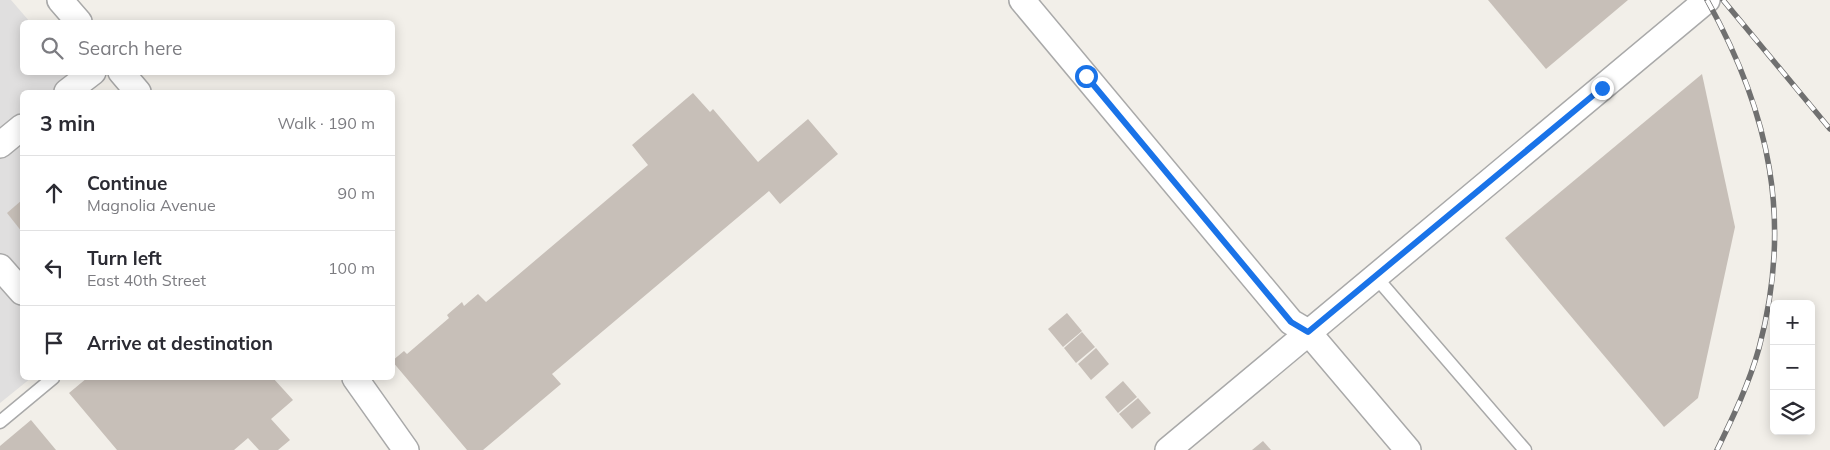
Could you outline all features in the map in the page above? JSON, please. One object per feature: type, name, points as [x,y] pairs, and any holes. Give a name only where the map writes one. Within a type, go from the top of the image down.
[{"type":"street","points":[[60,0],[77,20]]},
{"type":"street","points":[[1022,0],[1291,322],[1308,332],[1408,450]]},
{"type":"street","points":[[1168,450],[1707,0]]},
{"type":"street","points":[[70,90],[89,75]]},
{"type":"street","points":[[124,75],[136,90]]},
{"type":"street","points":[[0,145],[20,129]]},
{"type":"street","points":[[0,267],[20,290]]},
{"type":"street","points":[[356,380],[406,450]]},
{"type":"lane","points":[[1375,276],[1525,450]]},
{"type":"lane","points":[[0,422],[51,380]]},
{"type":"shaded area","points":[[0,0],[11,0],[28,20],[20,20],[20,75],[74,75],[86,90],[20,90],[20,380],[29,380],[0,403]]},
{"type":"building","points":[[1488,0],[1628,0],[1546,69]]},
{"type":"building","points":[[1702,74],[1735,227],[1698,398],[1664,427],[1505,238]]},
{"type":"building","points":[[693,93],[710,112],[713,109],[758,162],[808,119],[838,154],[780,204],[769,191],[552,374],[561,384],[483,450],[467,450],[395,365],[395,358],[404,351],[407,354],[449,318],[447,315],[462,302],[464,306],[478,294],[486,302],[648,165],[632,145]]},
{"type":"building","points":[[20,202],[20,229],[7,213]]},
{"type":"building","points":[[1067,313],[1082,331],[1063,347],[1048,329]]},
{"type":"building","points":[[1082,332],[1095,347],[1076,363],[1064,348]]},
{"type":"building","points":[[1096,348],[1109,364],[1091,380],[1078,364]]},
{"type":"building","points":[[85,380],[275,380],[293,400],[271,419],[290,440],[278,450],[259,450],[248,438],[234,450],[117,450],[69,393]]},
{"type":"building","points":[[1123,381],[1137,397],[1118,413],[1105,397]]},
{"type":"building","points":[[1138,398],[1151,413],[1132,429],[1119,414]]},
{"type":"building","points":[[31,420],[56,450],[0,450],[0,446]]},
{"type":"building","points":[[1263,441],[1271,450],[1252,450]]},
{"type":"railway","points":[[1707,0],[1729,42],[1760,126],[1769,169],[1774,212],[1774,256],[1769,301],[1759,348],[1746,387],[1717,450]]},
{"type":"railway","points":[[1723,0],[1830,129]]},
{"type":"route","points":[[1086,76],[1291,322],[1308,332],[1602,88]]}]
